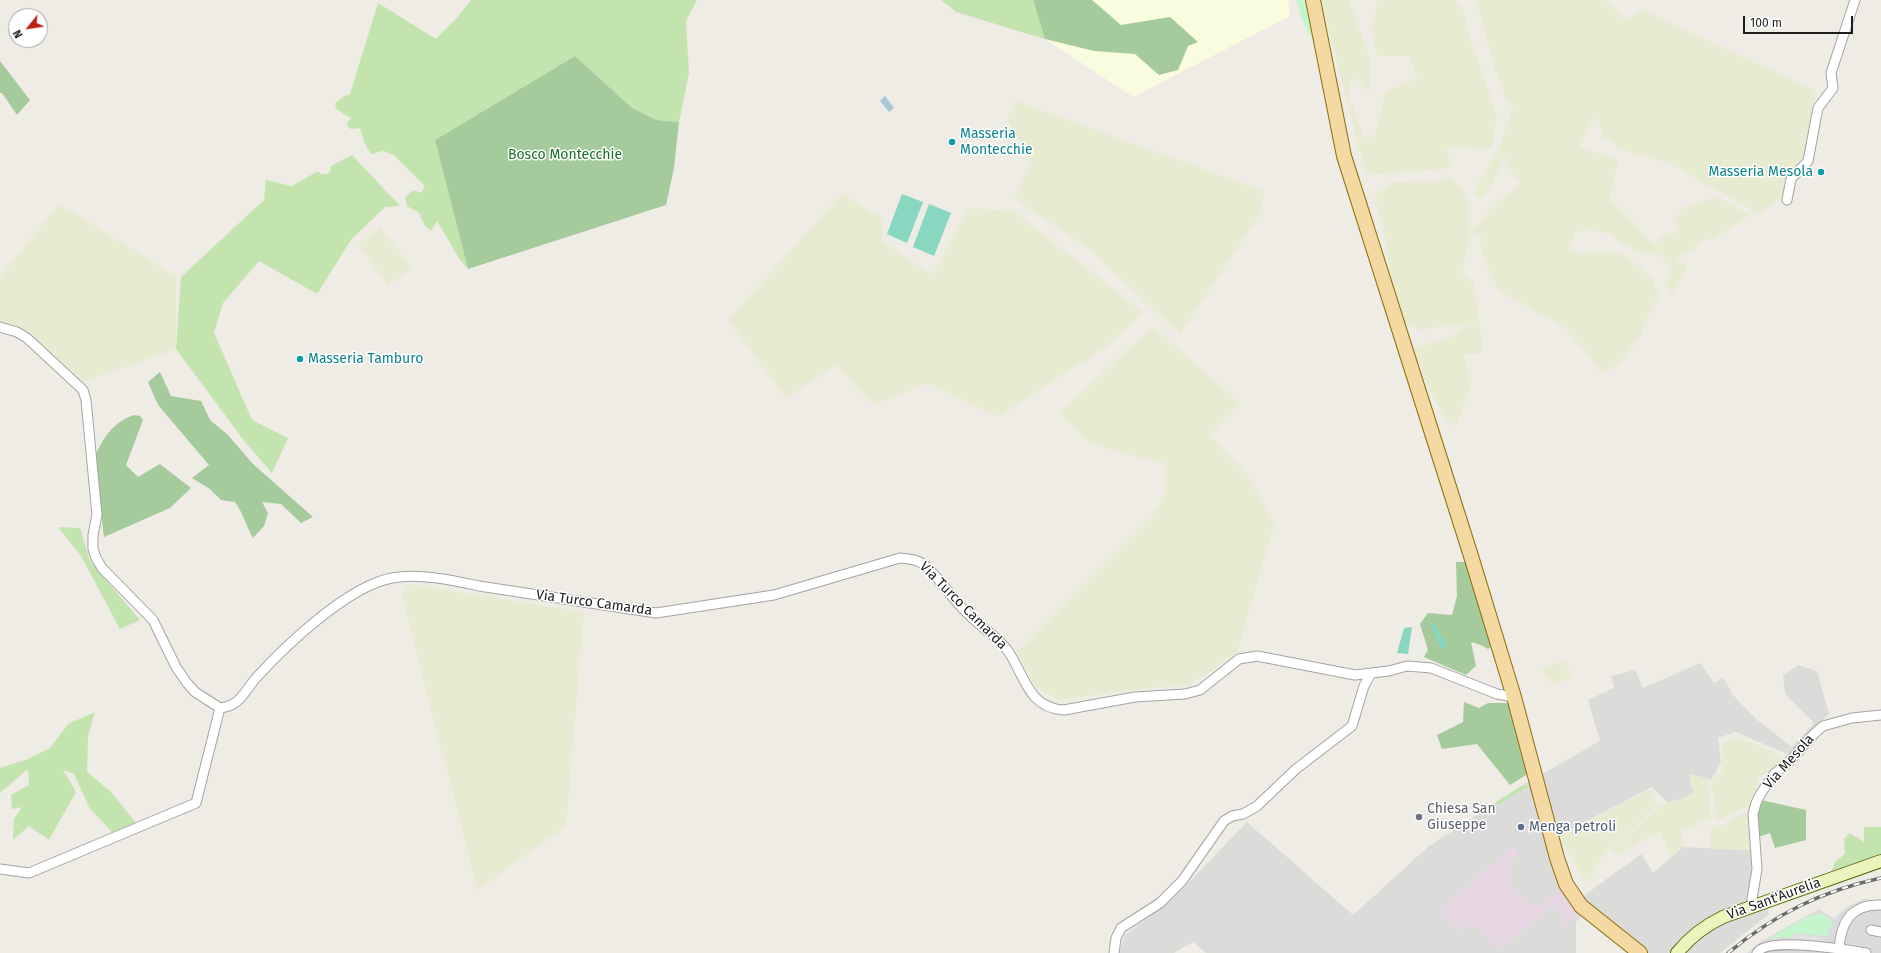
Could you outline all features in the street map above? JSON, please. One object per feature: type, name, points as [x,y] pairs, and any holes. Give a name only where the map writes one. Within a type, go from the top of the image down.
[{"type":"main road","points":[[1313,0],[1344,156],[1471,556],[1514,697],[1557,858],[1566,884],[1581,906],[1637,952]]},
{"type":"main road","name":"Via Sant'Aurelia","points":[[1677,953],[1684,943],[1713,922],[1754,905],[1881,861]]},
{"type":"street","points":[[1787,200],[1791,179],[1808,161],[1818,108],[1833,88],[1831,73],[1855,0]]},
{"type":"street","points":[[0,327],[17,332],[27,338],[82,390],[86,400],[98,515],[93,535],[93,548],[96,558],[102,568],[153,620],[176,667],[187,683],[195,692],[220,708],[196,803],[29,873],[0,869]]},
{"type":"street","name":"Via Turco Camarda","points":[[220,708],[235,704],[256,678],[292,643],[335,607],[367,586],[393,578],[425,578],[454,581],[656,613],[774,595],[900,558],[913,559],[924,564],[966,613],[998,638],[1009,652],[1034,696],[1047,707],[1055,709],[1064,710],[1134,697],[1185,694],[1200,690],[1228,667],[1245,657],[1256,656],[1278,659],[1355,675],[1389,671],[1407,666],[1431,668],[1498,694],[1514,697]]},
{"type":"street","points":[[1114,953],[1116,938],[1121,928],[1160,903],[1182,881],[1224,821],[1232,816],[1243,814],[1257,806],[1296,769],[1352,726],[1364,686],[1371,673]]},
{"type":"street","name":"Via Mesola","points":[[1754,905],[1752,899],[1757,869],[1753,814],[1761,793],[1774,774],[1790,761],[1823,726],[1852,718],[1881,715]]},
{"type":"street","points":[[1839,949],[1842,927],[1850,916],[1864,907],[1881,906]]},
{"type":"street","points":[[1871,930],[1881,932]]},
{"type":"street","points":[[1757,953],[1759,950],[1770,949],[1779,944],[1839,949],[1866,953]]},
{"type":"shaded area","points":[[1033,0],[1288,0],[1290,16],[1133,97],[1045,39]]},
{"type":"shaded area","points":[[1321,0],[1349,0],[1369,58],[1369,92],[1352,76],[1349,96],[1364,138],[1375,136],[1385,92],[1417,78],[1409,56],[1377,56],[1371,27],[1376,11],[1377,0],[1455,0],[1463,11],[1468,32],[1497,115],[1492,149],[1446,147],[1452,168],[1366,175]]},
{"type":"shaded area","points":[[1476,0],[1606,0],[1627,21],[1642,10],[1816,91],[1804,156],[1790,170],[1783,196],[1759,214],[1669,163],[1617,148],[1613,140],[1603,138],[1599,120],[1594,118],[1579,147],[1618,160],[1610,199],[1655,246],[1663,235],[1673,233],[1678,228],[1675,217],[1687,206],[1717,197],[1751,215],[1712,240],[1703,239],[1693,249],[1675,258],[1688,267],[1672,294],[1666,281],[1672,270],[1659,254],[1642,252],[1624,245],[1610,234],[1589,230],[1576,232],[1569,249],[1582,255],[1597,252],[1623,254],[1651,277],[1659,296],[1644,324],[1640,336],[1618,365],[1602,373],[1585,350],[1563,327],[1498,290],[1486,264],[1480,246],[1481,233],[1470,234],[1462,274],[1474,283],[1482,346],[1480,354],[1464,354],[1472,384],[1456,426],[1444,417],[1424,378],[1421,362],[1412,362],[1414,346],[1425,345],[1448,338],[1467,326],[1447,325],[1419,330],[1402,322],[1392,293],[1387,250],[1375,195],[1392,182],[1433,183],[1449,177],[1460,186],[1468,199],[1469,230],[1482,222],[1488,211],[1521,183],[1509,168],[1504,155],[1492,184],[1480,199],[1473,194],[1500,144],[1513,108],[1505,96],[1495,70]]},
{"type":"shaded area","points":[[1016,101],[1264,191],[1260,214],[1180,334],[1090,250],[1014,198],[1032,162],[1007,120]]},
{"type":"shaded area","points":[[842,194],[883,219],[882,241],[932,275],[969,208],[1013,211],[1143,312],[1109,345],[998,417],[928,383],[874,405],[836,365],[786,398],[728,320]]},
{"type":"shaded area","points":[[59,204],[176,276],[176,349],[81,382],[28,331],[12,324],[0,322],[0,277]]},
{"type":"shaded area","points":[[380,227],[412,268],[388,286],[358,244]]},
{"type":"shaded area","points":[[1153,327],[1240,403],[1210,435],[1249,477],[1274,525],[1237,653],[1188,686],[1146,688],[1060,700],[1036,688],[1017,652],[1151,517],[1164,497],[1165,464],[1089,443],[1059,413]]},
{"type":"shaded area","points":[[408,584],[584,612],[566,826],[477,890],[402,594]]},
{"type":"shaded area","points":[[1565,660],[1572,677],[1553,685],[1542,669]]},
{"type":"shaded area","points":[[1700,663],[1714,683],[1723,677],[1733,695],[1756,719],[1792,747],[1814,723],[1785,694],[1783,675],[1798,665],[1817,671],[1829,714],[1793,750],[1787,754],[1736,732],[1718,738],[1721,763],[1711,780],[1691,774],[1690,781],[1694,792],[1685,798],[1667,802],[1652,787],[1558,836],[1568,878],[1582,897],[1641,854],[1653,873],[1683,847],[1750,850],[1752,870],[1747,902],[1764,897],[1769,914],[1720,953],[1643,953],[1647,948],[1591,907],[1576,922],[1576,953],[1206,953],[1193,942],[1174,953],[1119,953],[1125,935],[1172,900],[1247,822],[1353,915],[1428,847],[1521,786],[1600,741],[1588,700],[1614,688],[1611,676],[1635,670],[1643,688]]},
{"type":"shaded area","points":[[1736,738],[1755,744],[1787,759],[1759,778],[1750,805],[1722,819],[1716,819],[1711,780],[1722,772],[1722,742]]},
{"type":"shaded area","points":[[1691,774],[1708,779],[1711,818],[1695,821],[1698,826],[1681,828],[1683,847],[1671,857],[1660,831],[1616,855],[1611,851],[1659,807],[1667,802],[1685,798],[1694,792],[1690,781]]},
{"type":"shaded area","points":[[1649,790],[1657,805],[1602,857],[1587,884],[1558,836]]},
{"type":"shaded area","points":[[1740,814],[1749,815],[1750,850],[1711,849],[1711,826],[1724,825]]},
{"type":"shaded area","points":[[1514,847],[1518,856],[1507,864],[1513,869],[1509,887],[1529,903],[1541,906],[1560,890],[1580,912],[1563,927],[1558,908],[1552,904],[1512,941],[1500,948],[1471,924],[1460,931],[1439,913],[1499,857]]},
{"type":"shaded area","points":[[1864,899],[1881,901],[1881,953],[1747,953],[1760,942],[1819,909],[1834,919],[1846,907]]},
{"type":"shaded area","points":[[1793,934],[1823,937],[1823,943],[1793,941]]},
{"type":"green space","points":[[471,0],[697,0],[686,21],[689,73],[679,122],[656,120],[632,108],[575,56],[435,140],[468,269],[460,260],[437,221],[431,231],[425,226],[419,213],[407,206],[405,197],[413,190],[421,193],[425,186],[394,155],[383,151],[371,154],[364,142],[360,128],[351,129],[346,125],[351,118],[336,109],[335,103],[350,94],[378,3],[436,39],[456,19]]},
{"type":"green space","points":[[941,0],[1033,0],[1045,39],[956,12]]},
{"type":"green space","points":[[1033,0],[1092,0],[1121,25],[1170,17],[1198,42],[1188,46],[1178,70],[1159,75],[1135,54],[1094,51],[1045,39]]},
{"type":"green space","points":[[1296,0],[1307,0],[1315,44],[1302,20]]},
{"type":"green space","name":"Bosco Montecchie","points":[[575,56],[632,108],[656,120],[679,122],[674,168],[666,205],[468,269],[435,140]]},
{"type":"green space","points":[[0,61],[30,100],[17,115],[2,93],[0,93]]},
{"type":"green space","points":[[352,155],[400,206],[385,207],[351,240],[317,294],[259,261],[223,303],[214,333],[252,420],[288,438],[272,473],[245,442],[176,349],[181,277],[264,200],[266,180],[292,186],[318,171],[321,174],[327,174],[330,172],[331,166]]},
{"type":"green space","points":[[902,194],[923,202],[907,243],[887,234]]},
{"type":"green space","points":[[929,204],[951,213],[934,256],[913,247]]},
{"type":"green space","points":[[160,372],[171,396],[201,401],[210,420],[228,435],[253,464],[313,517],[301,523],[281,504],[262,502],[268,513],[264,526],[253,538],[235,502],[221,500],[210,489],[192,478],[209,465],[158,405],[148,382]]},
{"type":"green space","points":[[134,415],[140,416],[143,420],[126,465],[138,477],[160,464],[191,488],[170,508],[104,537],[94,459],[109,432],[120,422]]},
{"type":"green space","points":[[58,527],[80,528],[90,561],[140,620],[120,629],[81,556]]},
{"type":"green space","points":[[1456,562],[1466,562],[1493,646],[1488,649],[1471,642],[1476,666],[1466,675],[1424,657],[1428,650],[1420,624],[1428,613],[1452,615],[1457,596]]},
{"type":"green space","points":[[1434,623],[1448,646],[1442,649],[1431,626]]},
{"type":"green space","points":[[1412,627],[1408,654],[1397,653],[1404,628]]},
{"type":"green space","points":[[1464,702],[1479,708],[1488,703],[1508,703],[1512,707],[1529,773],[1510,785],[1477,744],[1442,749],[1437,735],[1463,722]]},
{"type":"green space","points":[[95,712],[88,736],[87,772],[111,792],[136,823],[112,832],[90,809],[74,774],[63,770],[76,792],[49,840],[29,826],[13,840],[14,819],[22,807],[12,809],[11,795],[29,785],[28,769],[0,793],[0,768],[28,759],[50,748],[68,724]]},
{"type":"green space","points":[[1530,785],[1498,805],[1496,802],[1521,786]]},
{"type":"green space","points":[[1761,800],[1806,810],[1806,840],[1775,848],[1770,833],[1759,837],[1756,819]]},
{"type":"green space","points":[[1864,827],[1881,827],[1881,854],[1832,871],[1835,862],[1845,854],[1844,839],[1850,833],[1864,842]]},
{"type":"green space","points":[[1820,913],[1833,921],[1827,936],[1793,933],[1792,938],[1780,937],[1768,939],[1805,918]]},
{"type":"water","points":[[885,96],[894,108],[889,112],[880,101]]},
{"type":"railway","points":[[1728,953],[1763,927],[1800,906],[1819,897],[1859,883],[1881,878]]},
{"type":"place","name":"Masseria Montecchie","points":[[952,142]]},
{"type":"place","name":"Masseria Mesola","points":[[1821,172]]},
{"type":"place","name":"Masseria Tamburo","points":[[300,359]]},
{"type":"place","name":"Chiesa San Giuseppe","points":[[1419,817]]},
{"type":"place","name":"Menga petroli","points":[[1521,827]]}]
